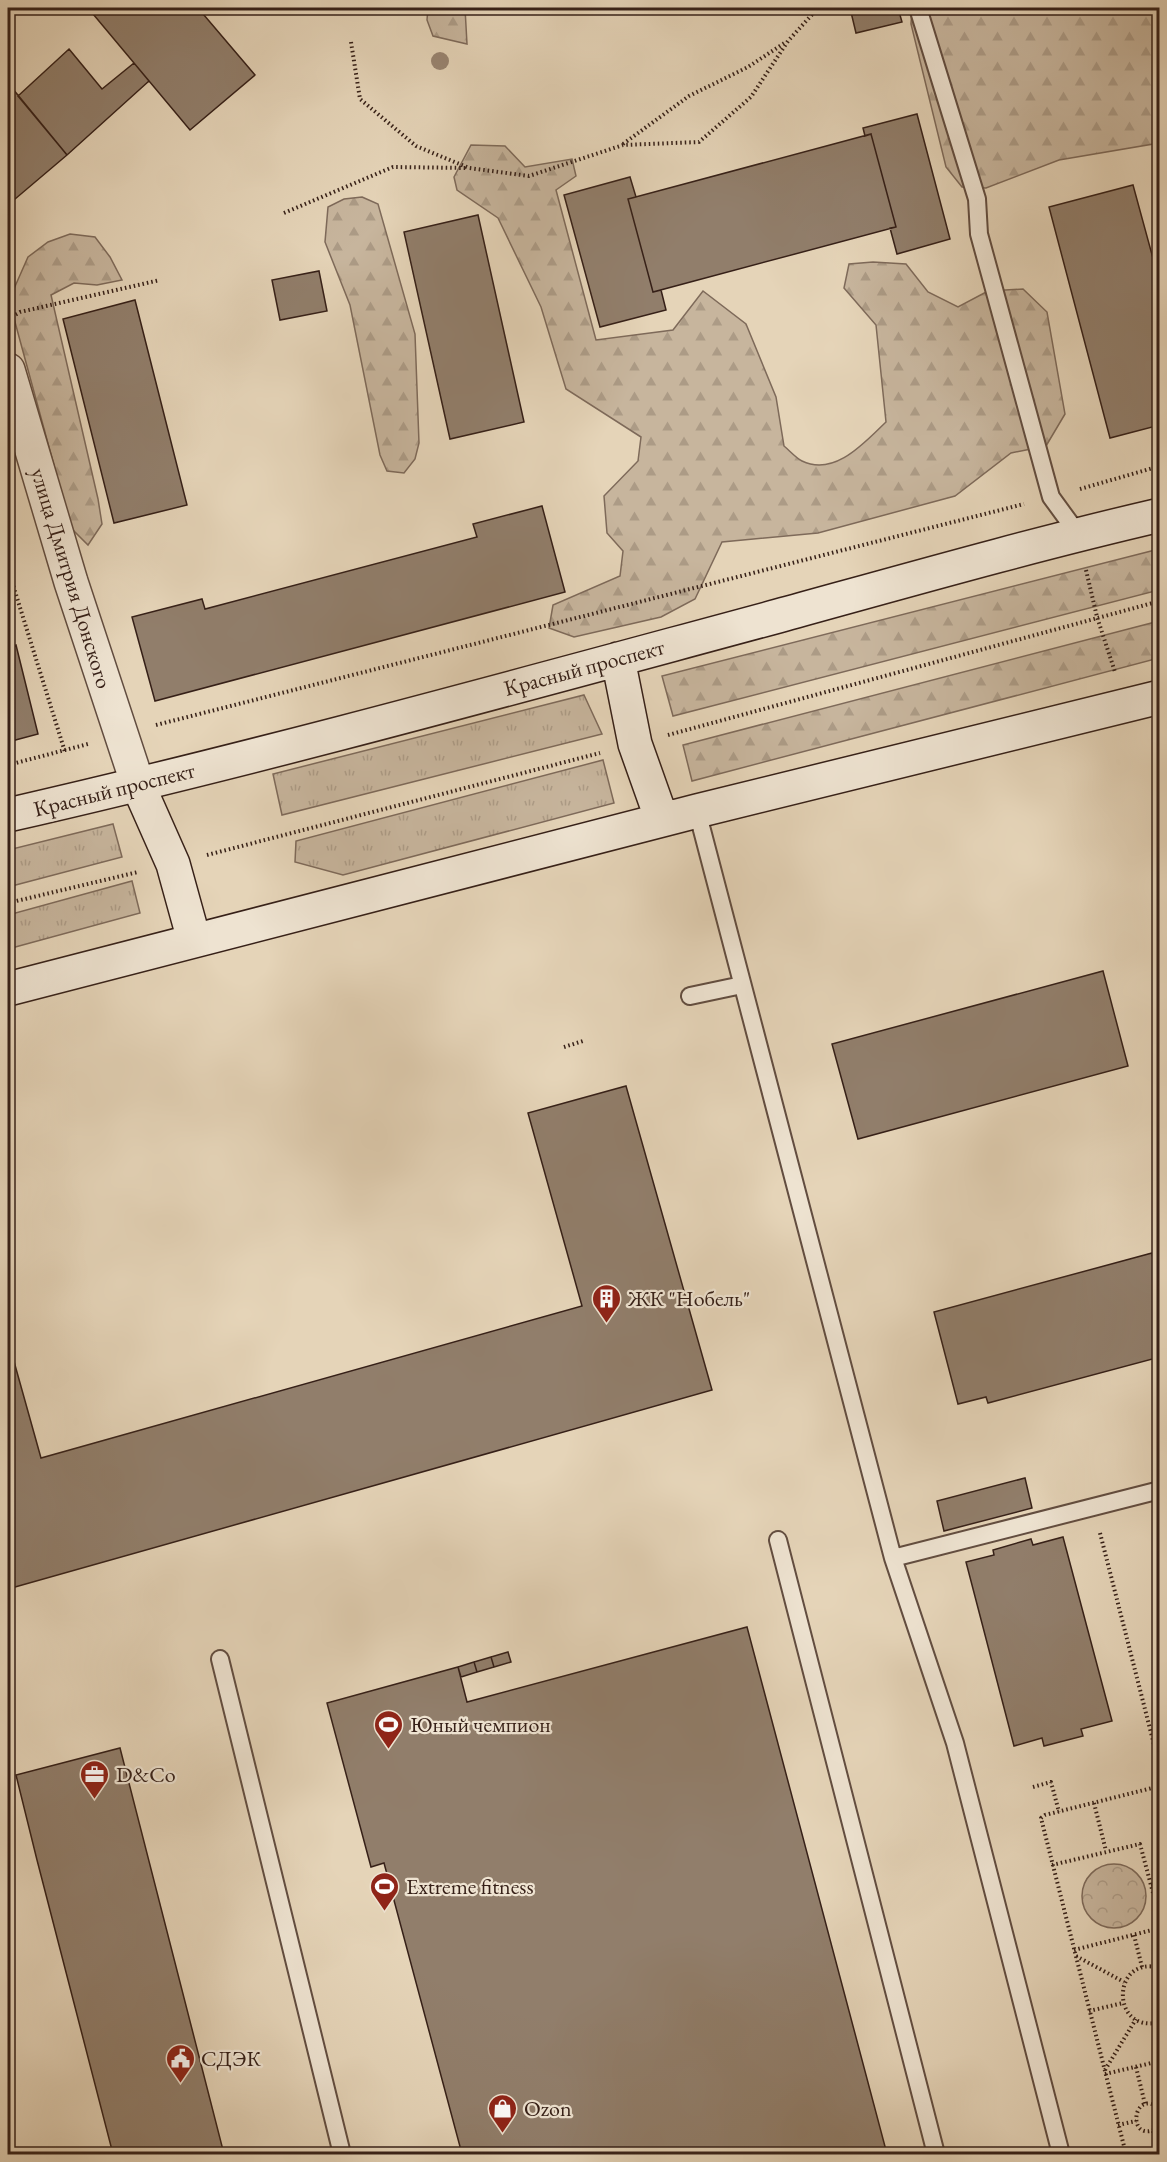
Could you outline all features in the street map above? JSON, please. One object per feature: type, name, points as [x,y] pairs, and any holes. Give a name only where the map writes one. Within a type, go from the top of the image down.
[{"type":"main road","name":"улица Дмитрия Донского","points":[[8,370],[71,582],[138,785],[173,864],[194,940]]},
{"type":"main road","name":"Красный проспект","points":[[8,815],[138,785],[618,659],[1078,534],[1160,515]]},
{"type":"main road","points":[[618,659],[635,744],[662,820]]},
{"type":"main road","points":[[8,989],[662,820],[1160,697]]},
{"type":"lane","points":[[918,8],[977,199],[979,234],[1051,497],[1078,534]]},
{"type":"lane","points":[[697,812],[893,1558],[955,1743],[1061,2154]]},
{"type":"lane","points":[[690,996],[742,985]]},
{"type":"lane","points":[[893,1558],[1160,1490]]},
{"type":"lane","points":[[778,1540],[936,2154]]},
{"type":"lane","points":[[220,1659],[342,2154]]},
{"type":"path","points":[[284,213],[393,167],[469,168],[529,176],[623,145],[699,142],[750,97],[788,41],[818,8]]},
{"type":"path","points":[[623,145],[689,96],[748,67],[788,41]]},
{"type":"path","points":[[351,42],[360,99],[416,146],[469,168]]},
{"type":"path","points":[[8,319],[20,312],[160,279]]},
{"type":"path","points":[[8,765],[65,752],[121,734],[1051,497],[1160,466]]},
{"type":"path","points":[[1078,534],[1097,617],[1126,706]]},
{"type":"path","points":[[8,568],[65,752]]},
{"type":"path","points":[[8,903],[173,864],[635,744],[1160,601]]},
{"type":"path","points":[[564,1047],[583,1041]]},
{"type":"path","points":[[1093,1507],[1160,1768]]},
{"type":"path","points":[[1033,1787],[1051,1782],[1059,1812]]},
{"type":"path","points":[[1125,2154],[1041,1818],[1160,1786]]},
{"type":"path","points":[[1094,1803],[1106,1851]]},
{"type":"path","points":[[1052,1864],[1140,1844],[1160,1919]]},
{"type":"path","points":[[1151,1885],[1160,1883]]},
{"type":"path","points":[[1075,1953],[1160,1928]]},
{"type":"path","points":[[1134,1935],[1142,1967]]},
{"type":"path","points":[[1075,1953],[1124,1982]]},
{"type":"path","points":[[1160,1968],[1142,1967],[1132,1972],[1124,1982],[1122,1995],[1124,2007],[1132,2018],[1144,2023],[1158,2022],[1160,2035]]},
{"type":"path","points":[[1089,2011],[1123,2003]]},
{"type":"path","points":[[1105,2072],[1136,2019]]},
{"type":"path","points":[[1105,2072],[1160,2061]]},
{"type":"path","points":[[1136,2067],[1145,2104]]},
{"type":"path","points":[[1160,2109],[1154,2104],[1145,2104],[1138,2108],[1134,2116],[1137,2125],[1144,2130],[1153,2131],[1160,2127]]},
{"type":"path","points":[[1118,2126],[1136,2121]]},
{"type":"path","points":[[1153,2131],[1158,2154]]},
{"type":"green space","points":[[428,8],[465,8],[467,44],[433,36],[427,20]]},
{"type":"green space","points":[[912,8],[1159,8],[1159,143],[1059,160],[986,188],[962,187],[946,167],[911,24]]},
{"type":"green space","points":[[471,145],[505,146],[525,167],[572,159],[576,176],[556,190],[596,340],[673,330],[703,291],[746,324],[776,397],[784,446],[802,461],[814,465],[838,461],[859,447],[886,422],[876,325],[844,288],[849,264],[873,262],[906,264],[928,292],[958,307],[988,291],[1023,289],[1047,312],[1065,414],[1046,446],[1011,453],[955,496],[818,533],[722,542],[695,599],[661,617],[574,637],[549,628],[553,605],[620,576],[623,551],[607,533],[604,496],[638,461],[641,437],[566,389],[541,307],[498,218],[457,190],[454,177]]},
{"type":"green space","points":[[362,197],[378,204],[415,334],[419,443],[415,459],[404,473],[387,471],[380,455],[350,305],[325,242],[328,207],[344,199]]},
{"type":"green space","points":[[70,234],[95,237],[110,257],[122,280],[97,285],[74,283],[51,295],[102,524],[88,545],[71,528],[9,300],[28,257],[48,242]]},
{"type":"green space","points":[[1159,549],[1159,590],[673,716],[662,676]]},
{"type":"green space","points":[[1159,621],[1159,658],[692,781],[683,745]]},
{"type":"green space","points":[[584,695],[602,734],[282,815],[273,774]]},
{"type":"green space","points":[[603,760],[614,803],[343,875],[295,862],[296,841]]},
{"type":"green space","points":[[113,824],[122,857],[8,887],[8,850]]},
{"type":"green space","points":[[132,881],[140,913],[8,949],[8,915]]},
{"type":"green space","points":[[1114,1864],[1132,1870],[1140,1878],[1146,1896],[1140,1914],[1132,1922],[1114,1928],[1096,1922],[1088,1914],[1082,1896],[1088,1878],[1096,1870]]},
{"type":"building","points":[[88,8],[198,8],[255,75],[190,130]]},
{"type":"building","points":[[850,8],[898,8],[902,22],[856,33]]},
{"type":"building","points":[[69,49],[102,89],[134,63],[149,81],[67,155],[18,96]]},
{"type":"building","points":[[8,83],[67,155],[8,205]]},
{"type":"building","points":[[917,114],[950,239],[897,254],[890,228],[896,227],[871,134],[865,136],[863,128]]},
{"type":"building","points":[[871,134],[896,227],[653,292],[628,199]]},
{"type":"building","points":[[630,177],[636,197],[628,199],[653,292],[661,290],[666,310],[600,327],[564,195]]},
{"type":"building","points":[[1133,185],[1160,284],[1160,316],[1155,318],[1160,333],[1160,425],[1110,438],[1049,207]]},
{"type":"building","points":[[478,215],[524,422],[450,439],[404,232]]},
{"type":"building","points":[[319,271],[327,311],[280,320],[272,280]]},
{"type":"building","points":[[135,300],[187,505],[114,523],[63,319]]},
{"type":"building","points":[[542,506],[565,592],[155,701],[132,617],[202,599],[205,609],[477,537],[473,524]]},
{"type":"building","points":[[16,645],[38,734],[8,742],[8,648]]},
{"type":"building","points":[[1103,971],[1128,1066],[858,1139],[832,1044]]},
{"type":"building","name":"ЖК \"Нобель\"","points":[[626,1086],[712,1390],[8,1589],[8,1340],[41,1458],[582,1306],[528,1113]]},
{"type":"building","points":[[1152,1253],[1153,1259],[1160,1258],[1160,1357],[988,1403],[986,1397],[958,1404],[934,1312]]},
{"type":"building","points":[[1025,1478],[1032,1508],[944,1531],[937,1501]]},
{"type":"building","points":[[1063,1537],[1112,1721],[1081,1729],[1083,1736],[1044,1746],[1042,1738],[1014,1746],[966,1562],[994,1555],[993,1550],[1031,1539],[1033,1545]]},
{"type":"building","points":[[747,1627],[887,2154],[462,2154],[384,1863],[371,1867],[327,1703],[458,1667],[467,1702]]},
{"type":"building","points":[[508,1652],[511,1662],[494,1667],[491,1657]]},
{"type":"building","points":[[491,1657],[494,1667],[477,1672],[474,1662]]},
{"type":"building","points":[[474,1662],[477,1672],[461,1677],[458,1667]]},
{"type":"building","points":[[120,1748],[224,2154],[113,2154],[37,1860],[16,1775]]},
{"type":"place","name":"ЖК \"Нобель\"","points":[[607,1324]]},
{"type":"place","name":"Юный чемпион","points":[[389,1750]]},
{"type":"place","name":"D&Co","points":[[95,1800]]},
{"type":"place","name":"Extreme fitness","points":[[385,1912]]},
{"type":"place","name":"СДЭК","points":[[180,2084]]},
{"type":"place","name":"Ozon","points":[[503,2134]]}]
